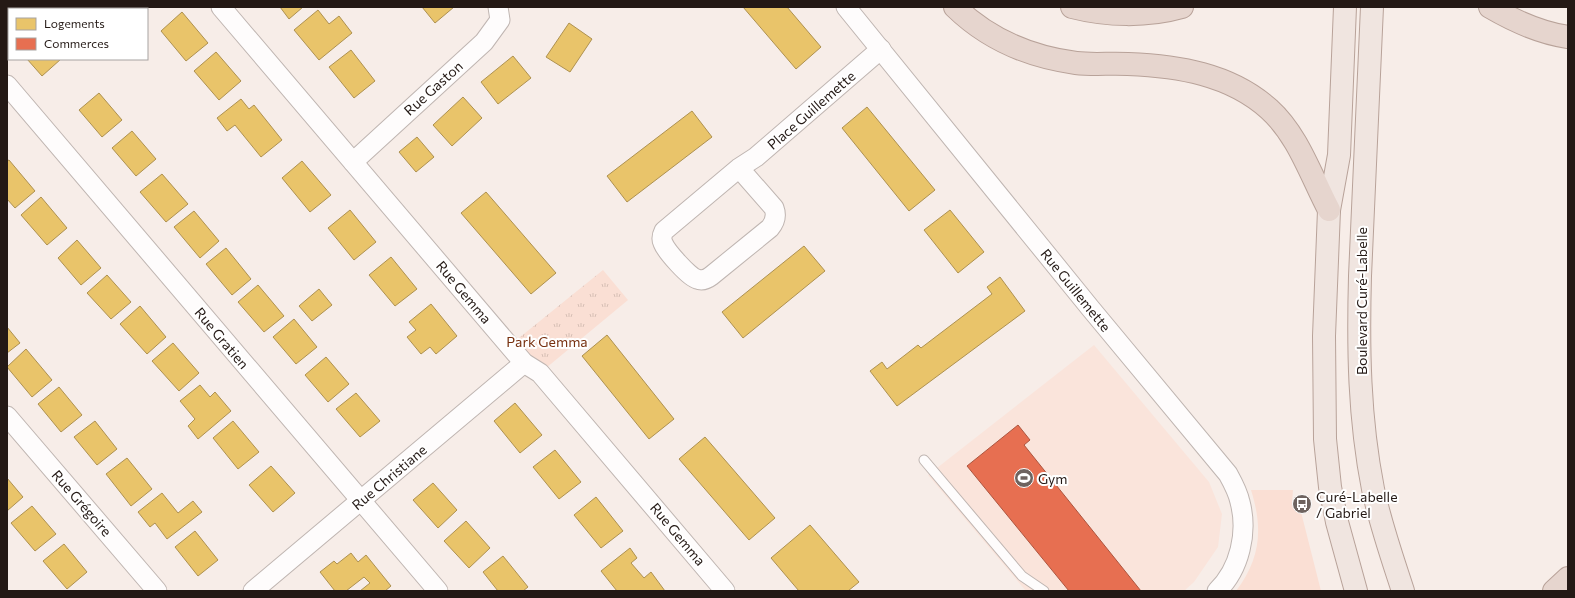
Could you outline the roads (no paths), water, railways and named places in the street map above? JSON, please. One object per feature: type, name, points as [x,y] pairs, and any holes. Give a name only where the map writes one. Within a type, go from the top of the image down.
[{"type":"highway","points":[[955,7],[988,33],[1014,47],[1035,54],[1077,63],[1147,65],[1187,70],[1225,81],[1241,88],[1270,110],[1284,125],[1329,210]]},
{"type":"highway","points":[[1072,7],[1103,13],[1131,14],[1163,11],[1182,7]]},
{"type":"highway","points":[[1490,7],[1529,27],[1568,37]]},
{"type":"highway","points":[[1554,591],[1568,578]]},
{"type":"main road","points":[[1345,7],[1339,155],[1329,210],[1324,336],[1325,439],[1330,487],[1346,560],[1356,591]]},
{"type":"main road","name":"Boulevard Curé-Labelle","points":[[1372,7],[1360,276],[1360,394],[1373,489],[1403,591]]},
{"type":"street","name":"Rue Gemma","points":[[221,7],[524,363],[540,373],[725,591]]},
{"type":"street","name":"Rue Gaston","points":[[353,162],[484,42],[500,20],[498,7]]},
{"type":"street","name":"Rue Guillemette","points":[[846,7],[1091,309],[1228,474],[1240,502],[1243,533],[1240,553],[1236,563],[1218,591]]},
{"type":"street","name":"Place Guillemette","points":[[739,168],[772,204],[775,212],[775,221],[770,228],[712,276],[704,280],[696,279],[689,275],[665,247],[662,240],[662,234],[666,229],[739,168],[756,157],[881,49]]},
{"type":"street","name":"Rue Gratien","points":[[7,85],[438,591]]},
{"type":"street","name":"Rue Christiane","points":[[253,591],[524,363]]},
{"type":"street","name":"Rue Grégoire","points":[[7,416],[157,591]]},
{"type":"lane","points":[[924,460],[1022,576],[1044,591]]},
{"type":"place","name":"Gym","points":[[1024,478]]},
{"type":"place","name":"Curé-Labelle / Gabriel","points":[[1302,504]]},
{"type":"park label","name":"Park Gemma","points":[[547,341]]}]
